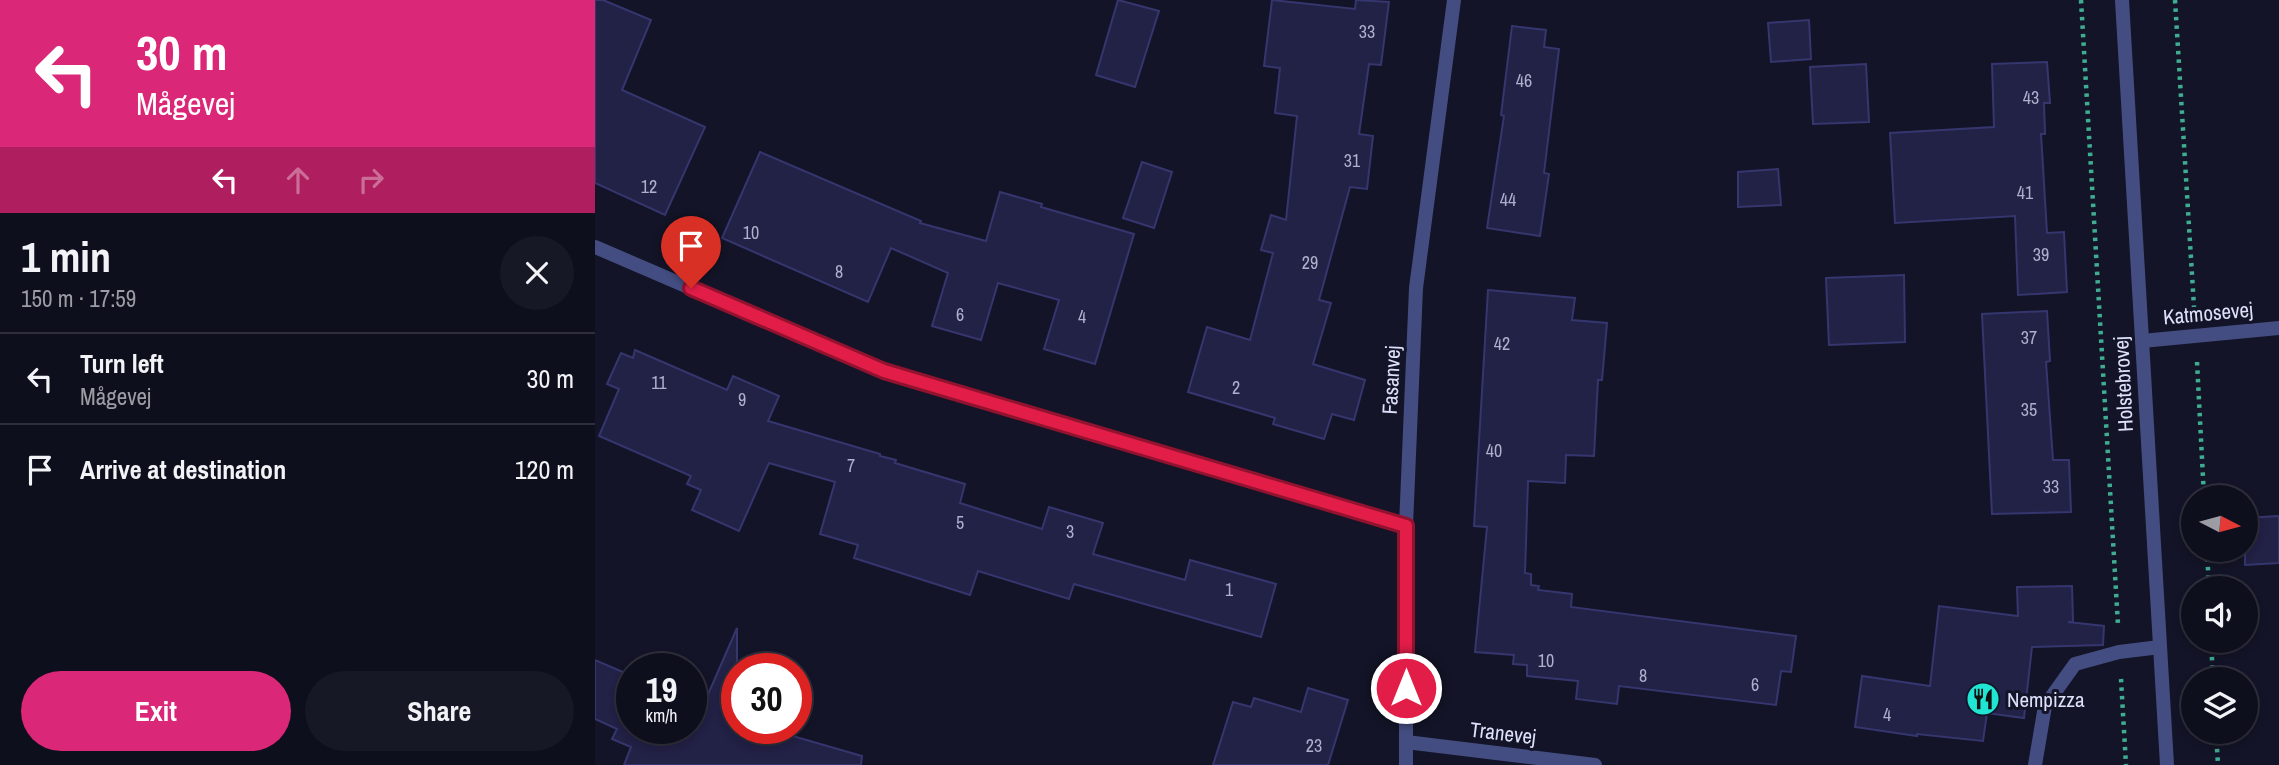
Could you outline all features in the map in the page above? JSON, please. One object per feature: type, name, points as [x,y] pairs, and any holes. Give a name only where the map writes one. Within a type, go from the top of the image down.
[{"type":"street","name":"Fasanvej","points":[[1406,765],[1406,526],[1416,288],[1454,0]]},
{"type":"street","name":"Holstebrovej","points":[[2122,0],[2167,765]]},
{"type":"street","points":[[595,247],[884,371],[1406,526]]},
{"type":"street","name":"Katmosevej","points":[[2142,341],[2279,328]]},
{"type":"street","points":[[2035,765],[2045,706],[2075,664],[2119,652],[2160,647]]},
{"type":"street","name":"Tranevej","points":[[1406,742],[1595,765]]},
{"type":"path","points":[[2081,0],[2126,765]]},
{"type":"path","points":[[2175,0],[2203,485]]},
{"type":"path","points":[[2217,744],[2218,765]]},
{"type":"building","points":[[595,0],[603,0],[651,20],[622,90],[705,127],[665,215],[595,183]]},
{"type":"building","points":[[1118,0],[1159,11],[1135,87],[1096,75]]},
{"type":"building","points":[[1272,0],[1355,9],[1356,0],[1389,2],[1381,65],[1369,64],[1359,134],[1373,136],[1367,189],[1350,187],[1319,300],[1331,303],[1313,364],[1365,380],[1354,420],[1332,414],[1324,439],[1273,424],[1275,418],[1188,392],[1207,327],[1250,340],[1273,253],[1261,250],[1271,215],[1286,220],[1297,116],[1275,113],[1280,68],[1264,66]]},
{"type":"building","points":[[1809,20],[1811,59],[1771,62],[1768,23]]},
{"type":"building","points":[[1512,26],[1546,30],[1544,47],[1559,49],[1544,173],[1549,174],[1540,236],[1487,228],[1504,116],[1501,115]]},
{"type":"building","points":[[2047,62],[2050,103],[2044,103],[2045,134],[2041,134],[2047,233],[2064,232],[2067,292],[2018,295],[2015,216],[1895,223],[1890,133],[1994,127],[1992,64]]},
{"type":"building","points":[[1866,64],[1869,122],[1813,124],[1810,67]]},
{"type":"building","points":[[760,152],[921,221],[920,223],[986,241],[1000,192],[1134,234],[1095,364],[1044,349],[1059,300],[998,283],[981,340],[932,326],[948,273],[891,248],[868,302],[722,238]]},
{"type":"building","points":[[1142,162],[1172,172],[1154,228],[1123,218]]},
{"type":"building","points":[[1778,169],[1781,205],[1738,207],[1738,172]]},
{"type":"building","points":[[1904,275],[1905,342],[1829,345],[1826,278]]},
{"type":"building","points":[[1488,290],[1575,298],[1572,320],[1607,323],[1602,380],[1598,380],[1594,456],[1566,455],[1565,483],[1528,481],[1525,573],[1531,574],[1531,585],[1539,586],[1538,590],[1572,594],[1571,607],[1796,636],[1791,672],[1781,671],[1776,705],[1619,686],[1617,704],[1576,699],[1578,681],[1527,676],[1527,665],[1513,664],[1514,655],[1475,652],[1487,527],[1474,526]]},
{"type":"building","points":[[2047,311],[2050,361],[2046,362],[2053,460],[2069,460],[2071,512],[1992,514],[1982,314]]},
{"type":"building","points":[[635,350],[727,390],[733,376],[779,396],[768,421],[880,454],[896,460],[895,463],[965,484],[960,503],[1042,529],[1049,507],[1103,523],[1093,554],[1185,580],[1190,560],[1276,584],[1261,637],[1074,584],[1069,599],[978,571],[970,595],[854,558],[858,545],[820,534],[835,482],[769,463],[739,531],[692,510],[701,490],[687,484],[691,476],[599,436],[619,389],[607,384],[621,353],[633,358]]},
{"type":"building","points":[[2279,516],[2279,563],[2245,565],[2245,562],[2258,562],[2258,517]]},
{"type":"building","points":[[2072,586],[2073,622],[2068,622],[2104,626],[2103,645],[2032,647],[2024,718],[1987,713],[1983,741],[1917,736],[1855,727],[1862,676],[1930,686],[1939,606],[2018,616],[2017,587]]},
{"type":"building","points":[[737,628],[737,653],[726,653]]},
{"type":"building","points":[[595,660],[616,669],[616,729],[595,719]]},
{"type":"building","points":[[721,665],[721,744],[812,744],[812,742],[862,756],[861,765],[624,765],[631,747],[624,744],[707,744],[707,697]]},
{"type":"building","points":[[1308,688],[1348,700],[1328,765],[1213,765],[1233,702],[1251,707],[1254,698],[1301,712]]},
{"type":"place","name":"Nempizza","points":[[1983,699]]},
{"type":"route","points":[[691,288],[884,371],[1406,526],[1406,688]]}]
